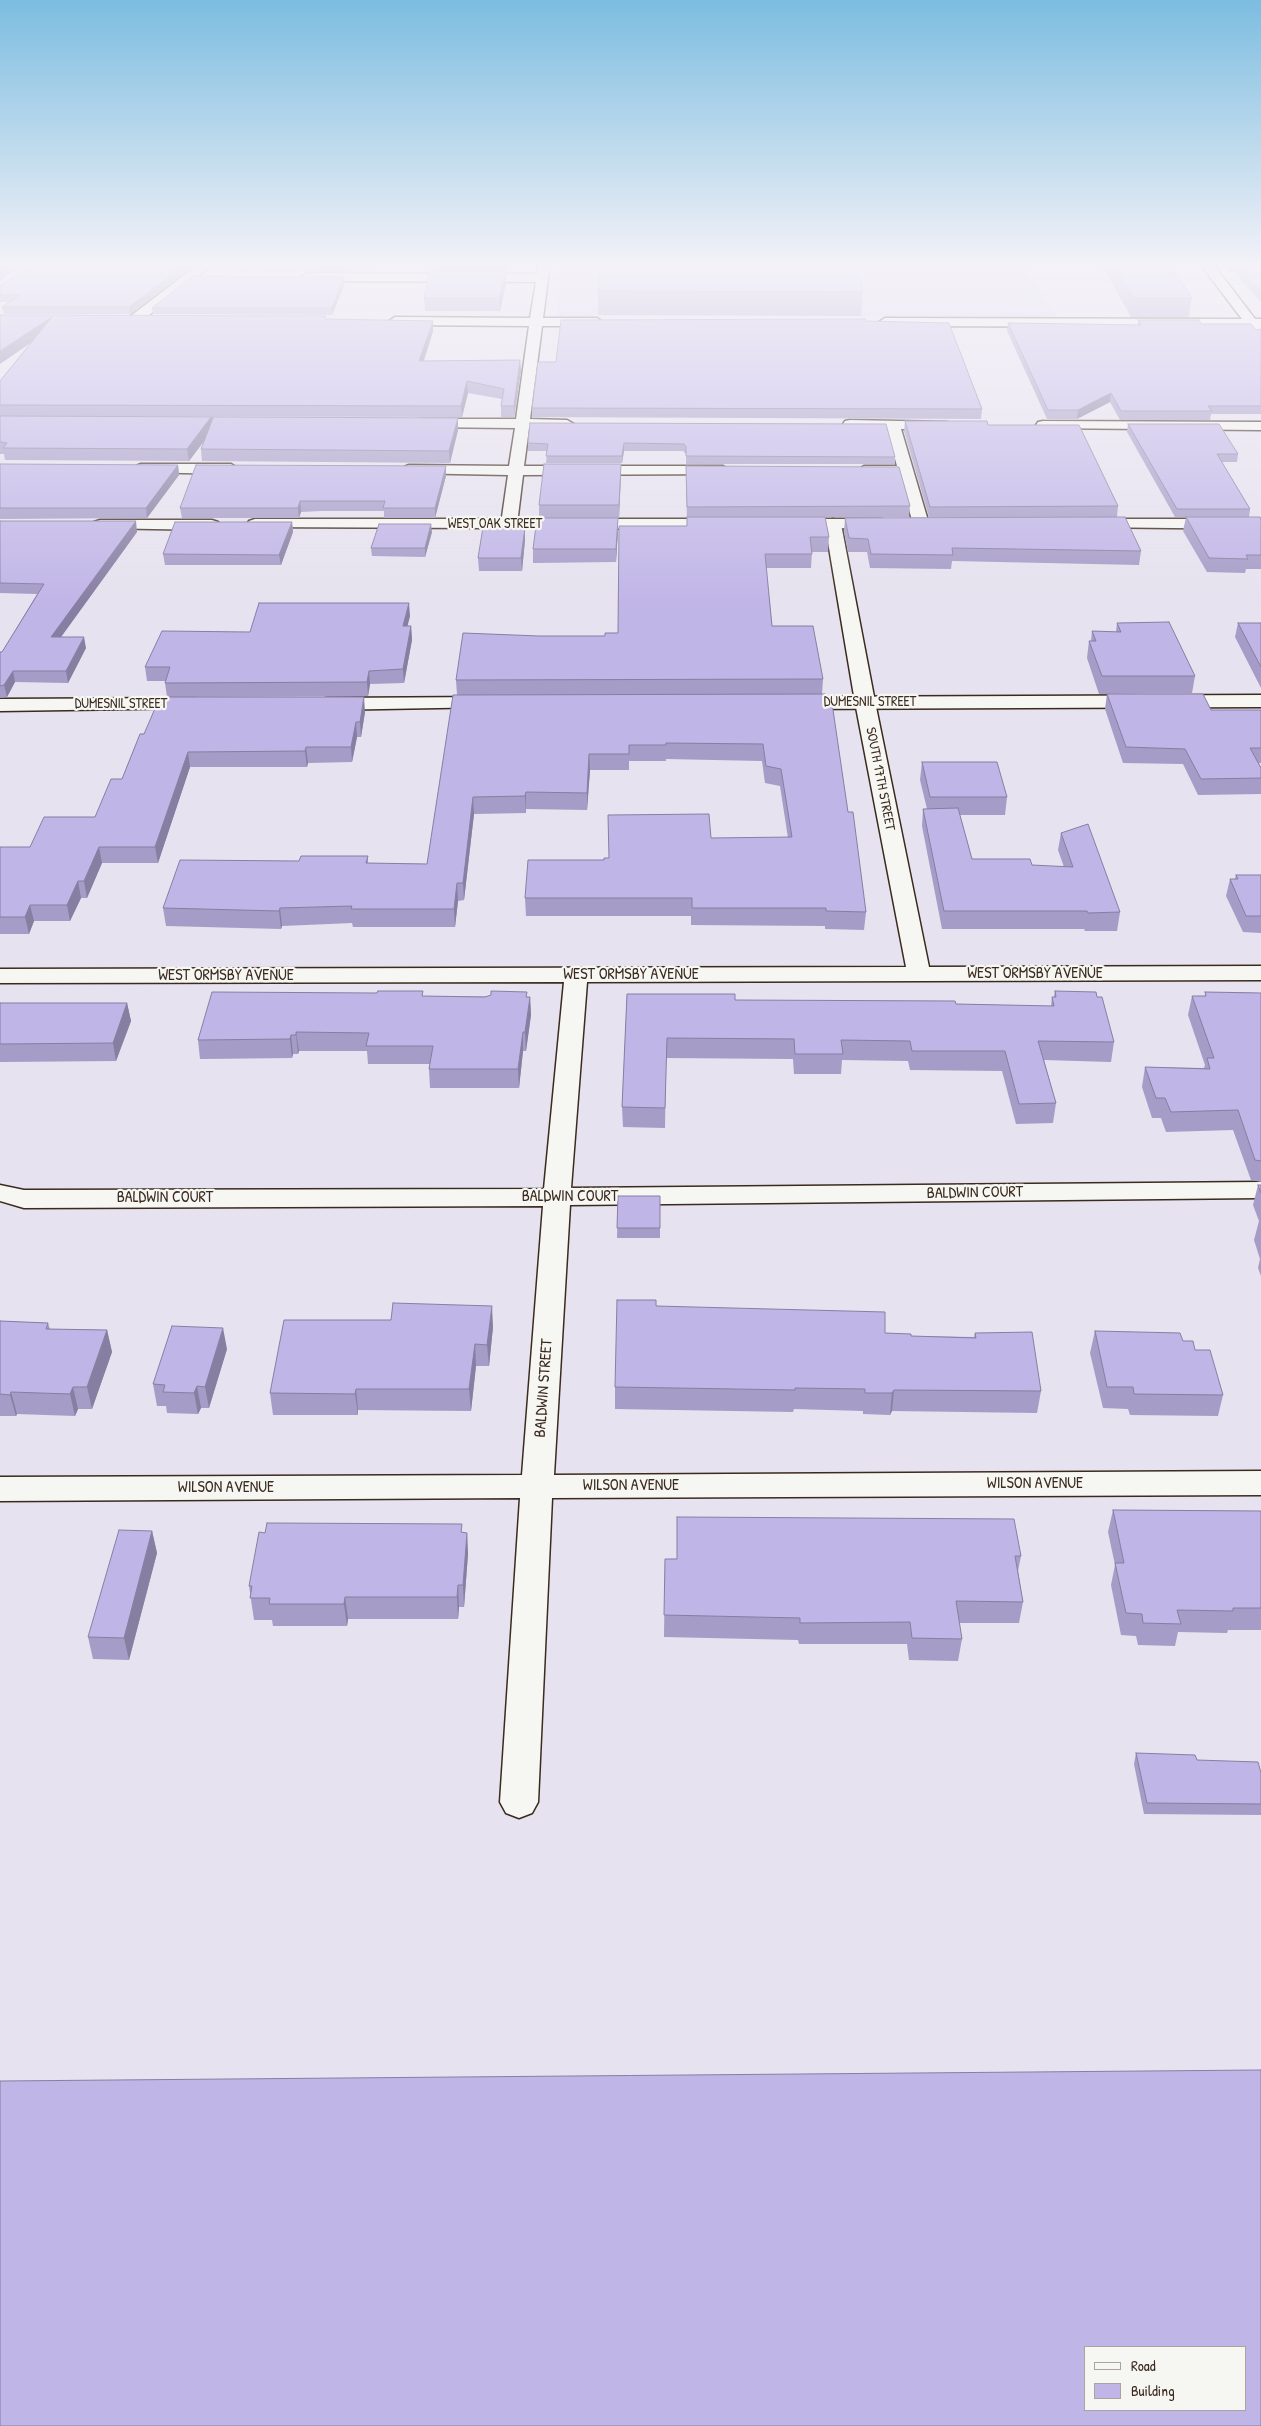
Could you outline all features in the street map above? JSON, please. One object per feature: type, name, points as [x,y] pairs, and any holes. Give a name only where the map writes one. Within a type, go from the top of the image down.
[{"type":"street","points":[[509,524],[529,377]]},
{"type":"street","points":[[405,423],[583,424]]},
{"type":"street","points":[[833,424],[952,425]]},
{"type":"street","points":[[893,425],[921,524]]},
{"type":"street","points":[[1032,425],[1261,426]]},
{"type":"street","points":[[130,469],[249,469]]},
{"type":"street","points":[[398,470],[736,471]]},
{"type":"street","points":[[846,471],[905,471]]},
{"type":"street","name":"WEST OAK STREET","points":[[80,525],[744,524]]},
{"type":"street","points":[[774,524],[940,524]]},
{"type":"street","name":"SOUTH 17TH STREET","points":[[833,524],[864,702],[919,974]]},
{"type":"street","points":[[1076,524],[1261,524]]},
{"type":"street","name":"DUMESNIL STREET","points":[[775,703],[1261,701]]},
{"type":"street","points":[[308,704],[507,703]]},
{"type":"street","name":"DUMESNIL STREET","points":[[0,705],[209,704]]},
{"type":"street","name":"WEST ORMSBY AVENUE","points":[[0,976],[1261,973]]},
{"type":"street","name":"BALDWIN STREET","points":[[519,1802],[537,1487],[557,1197],[576,975]]},
{"type":"street","name":"BALDWIN COURT","points":[[0,1193],[24,1199],[557,1197],[1261,1190]]},
{"type":"street","name":"WILSON AVENUE","points":[[0,1489],[1261,1482]]},
{"type":"building","points":[[3,377],[518,377],[514,406],[501,406],[504,389],[467,381],[461,406],[0,405],[0,381]]},
{"type":"building","points":[[536,377],[970,377],[982,409],[532,408]]},
{"type":"building","points":[[1033,377],[1261,377],[1261,406],[1208,406],[1212,411],[1121,411],[1111,393],[1078,410],[1048,410]]},
{"type":"building","points":[[0,416],[458,418],[449,451],[201,449],[213,418],[211,417],[187,449],[3,448],[7,443],[0,442]]},
{"type":"building","points":[[905,421],[987,421],[988,425],[1079,425],[1118,506],[930,507]]},
{"type":"building","points":[[530,423],[886,424],[895,457],[686,456],[686,446],[684,444],[624,443],[622,456],[546,456],[548,444],[528,443]]},
{"type":"building","points":[[1128,424],[1219,424],[1238,454],[1217,454],[1250,509],[1177,509]]},
{"type":"building","points":[[0,464],[178,465],[146,508],[0,508]]},
{"type":"building","points":[[544,464],[621,464],[619,505],[539,505]]},
{"type":"building","points":[[196,465],[446,466],[435,508],[383,508],[385,501],[300,501],[298,508],[180,508]]},
{"type":"building","points":[[686,466],[899,467],[910,506],[687,507]]},
{"type":"building","points":[[687,517],[825,517],[829,537],[810,537],[812,554],[765,554],[772,626],[813,626],[823,679],[456,680],[463,633],[605,636],[605,633],[618,633],[619,526],[687,526]]},
{"type":"building","points":[[1125,517],[1141,551],[952,548],[953,555],[871,554],[868,539],[849,538],[845,518]]},
{"type":"building","points":[[1186,517],[1260,517],[1261,555],[1246,555],[1248,559],[1209,558]]},
{"type":"building","points":[[537,518],[618,518],[616,549],[533,549]]},
{"type":"building","points":[[0,521],[136,521],[51,637],[84,637],[66,671],[13,671],[4,685],[0,686],[0,652],[2,652],[44,584],[0,583]]},
{"type":"building","points":[[175,522],[292,522],[279,555],[163,554]]},
{"type":"building","points":[[379,524],[431,524],[425,548],[371,548]]},
{"type":"building","points":[[483,527],[525,527],[521,558],[478,558]]},
{"type":"building","points":[[259,603],[409,603],[403,626],[411,626],[403,669],[369,671],[367,682],[165,683],[170,667],[145,667],[162,631],[250,632]]},
{"type":"building","points":[[1169,622],[1195,676],[1102,676],[1089,641],[1096,641],[1092,631],[1121,632],[1117,623]]},
{"type":"building","points":[[1238,623],[1261,623],[1261,667]]},
{"type":"building","points":[[825,694],[827,703],[832,703],[848,812],[853,812],[866,912],[826,911],[826,908],[692,908],[692,898],[525,898],[528,860],[604,860],[604,858],[609,858],[608,815],[709,814],[711,838],[792,837],[781,769],[766,766],[763,744],[666,743],[666,745],[629,745],[629,754],[589,754],[587,793],[526,792],[525,796],[473,797],[463,883],[457,883],[454,909],[351,909],[352,906],[280,908],[279,911],[163,908],[180,860],[299,861],[301,856],[368,856],[366,863],[427,864],[453,695]]},
{"type":"building","points":[[1107,694],[1203,694],[1211,710],[1261,710],[1261,748],[1250,748],[1261,768],[1261,778],[1201,779],[1185,749],[1126,747]]},
{"type":"building","points":[[160,697],[364,697],[360,722],[356,722],[351,747],[306,747],[305,751],[188,752],[155,847],[99,847],[84,881],[78,881],[67,905],[30,905],[25,917],[0,917],[0,847],[30,847],[44,817],[95,817],[111,779],[122,779],[140,734],[144,734]]},
{"type":"building","points":[[922,762],[997,762],[1007,797],[930,797]]},
{"type":"building","points":[[958,808],[972,859],[1030,859],[1032,865],[1073,867],[1061,833],[1088,824],[1120,912],[944,911],[923,809]]},
{"type":"building","points":[[1236,875],[1261,875],[1261,916],[1246,916],[1230,879],[1238,879]]},
{"type":"building","points":[[378,991],[423,991],[422,996],[485,997],[491,995],[491,991],[527,992],[526,997],[530,997],[518,1069],[429,1069],[433,1046],[366,1046],[369,1033],[296,1032],[296,1035],[291,1035],[290,1039],[198,1040],[212,992],[377,993]]},
{"type":"building","points":[[1055,991],[1096,992],[1097,997],[1102,997],[1114,1042],[1038,1041],[1056,1103],[1019,1104],[1005,1051],[912,1051],[910,1041],[841,1040],[843,1054],[795,1054],[794,1039],[667,1038],[665,1108],[622,1107],[627,994],[735,994],[735,1000],[955,1001],[956,1004],[1054,1006],[1052,997],[1056,997]]},
{"type":"building","points":[[1205,992],[1261,993],[1261,1161],[1255,1160],[1238,1110],[1171,1112],[1165,1098],[1156,1098],[1145,1067],[1210,1069],[1207,1058],[1214,1058],[1192,996],[1206,996]]},
{"type":"building","points":[[0,1003],[127,1003],[113,1043],[0,1044]]},
{"type":"building","points":[[618,1196],[660,1196],[660,1228],[617,1228]]},
{"type":"building","points":[[617,1300],[656,1300],[656,1306],[885,1312],[885,1333],[911,1334],[911,1336],[976,1338],[975,1333],[1032,1332],[1041,1391],[894,1390],[892,1393],[865,1393],[865,1389],[795,1388],[795,1390],[615,1387]]},
{"type":"building","points":[[393,1303],[492,1306],[487,1345],[475,1344],[469,1389],[356,1389],[355,1394],[270,1393],[284,1320],[391,1320]]},
{"type":"building","points":[[0,1321],[48,1323],[46,1329],[107,1330],[87,1387],[73,1387],[70,1394],[11,1392],[10,1395],[0,1394]]},
{"type":"building","points":[[172,1326],[223,1328],[205,1387],[197,1386],[194,1393],[163,1392],[165,1385],[153,1384]]},
{"type":"building","points":[[1095,1331],[1180,1333],[1183,1341],[1193,1341],[1195,1350],[1210,1350],[1223,1395],[1134,1394],[1133,1387],[1107,1387]]},
{"type":"building","points":[[1113,1510],[1261,1511],[1261,1608],[1233,1608],[1233,1611],[1177,1610],[1181,1624],[1143,1623],[1142,1614],[1126,1613],[1115,1563],[1124,1563]]},
{"type":"building","points":[[677,1517],[1014,1519],[1021,1556],[1015,1556],[1023,1602],[956,1601],[962,1639],[912,1638],[910,1622],[800,1623],[800,1618],[664,1615],[665,1559],[677,1559]]},
{"type":"building","points":[[267,1523],[462,1524],[461,1532],[467,1533],[463,1585],[458,1585],[457,1597],[345,1597],[344,1604],[269,1604],[270,1598],[250,1598],[252,1586],[249,1586],[259,1532],[265,1533]]},
{"type":"building","points":[[119,1530],[152,1531],[124,1638],[88,1637]]},
{"type":"building","points":[[1136,1753],[1195,1755],[1197,1760],[1258,1762],[1261,1773],[1261,1804],[1147,1803]]},
{"type":"building","points":[[1261,2070],[1261,2426],[0,2426],[0,2081]]}]
